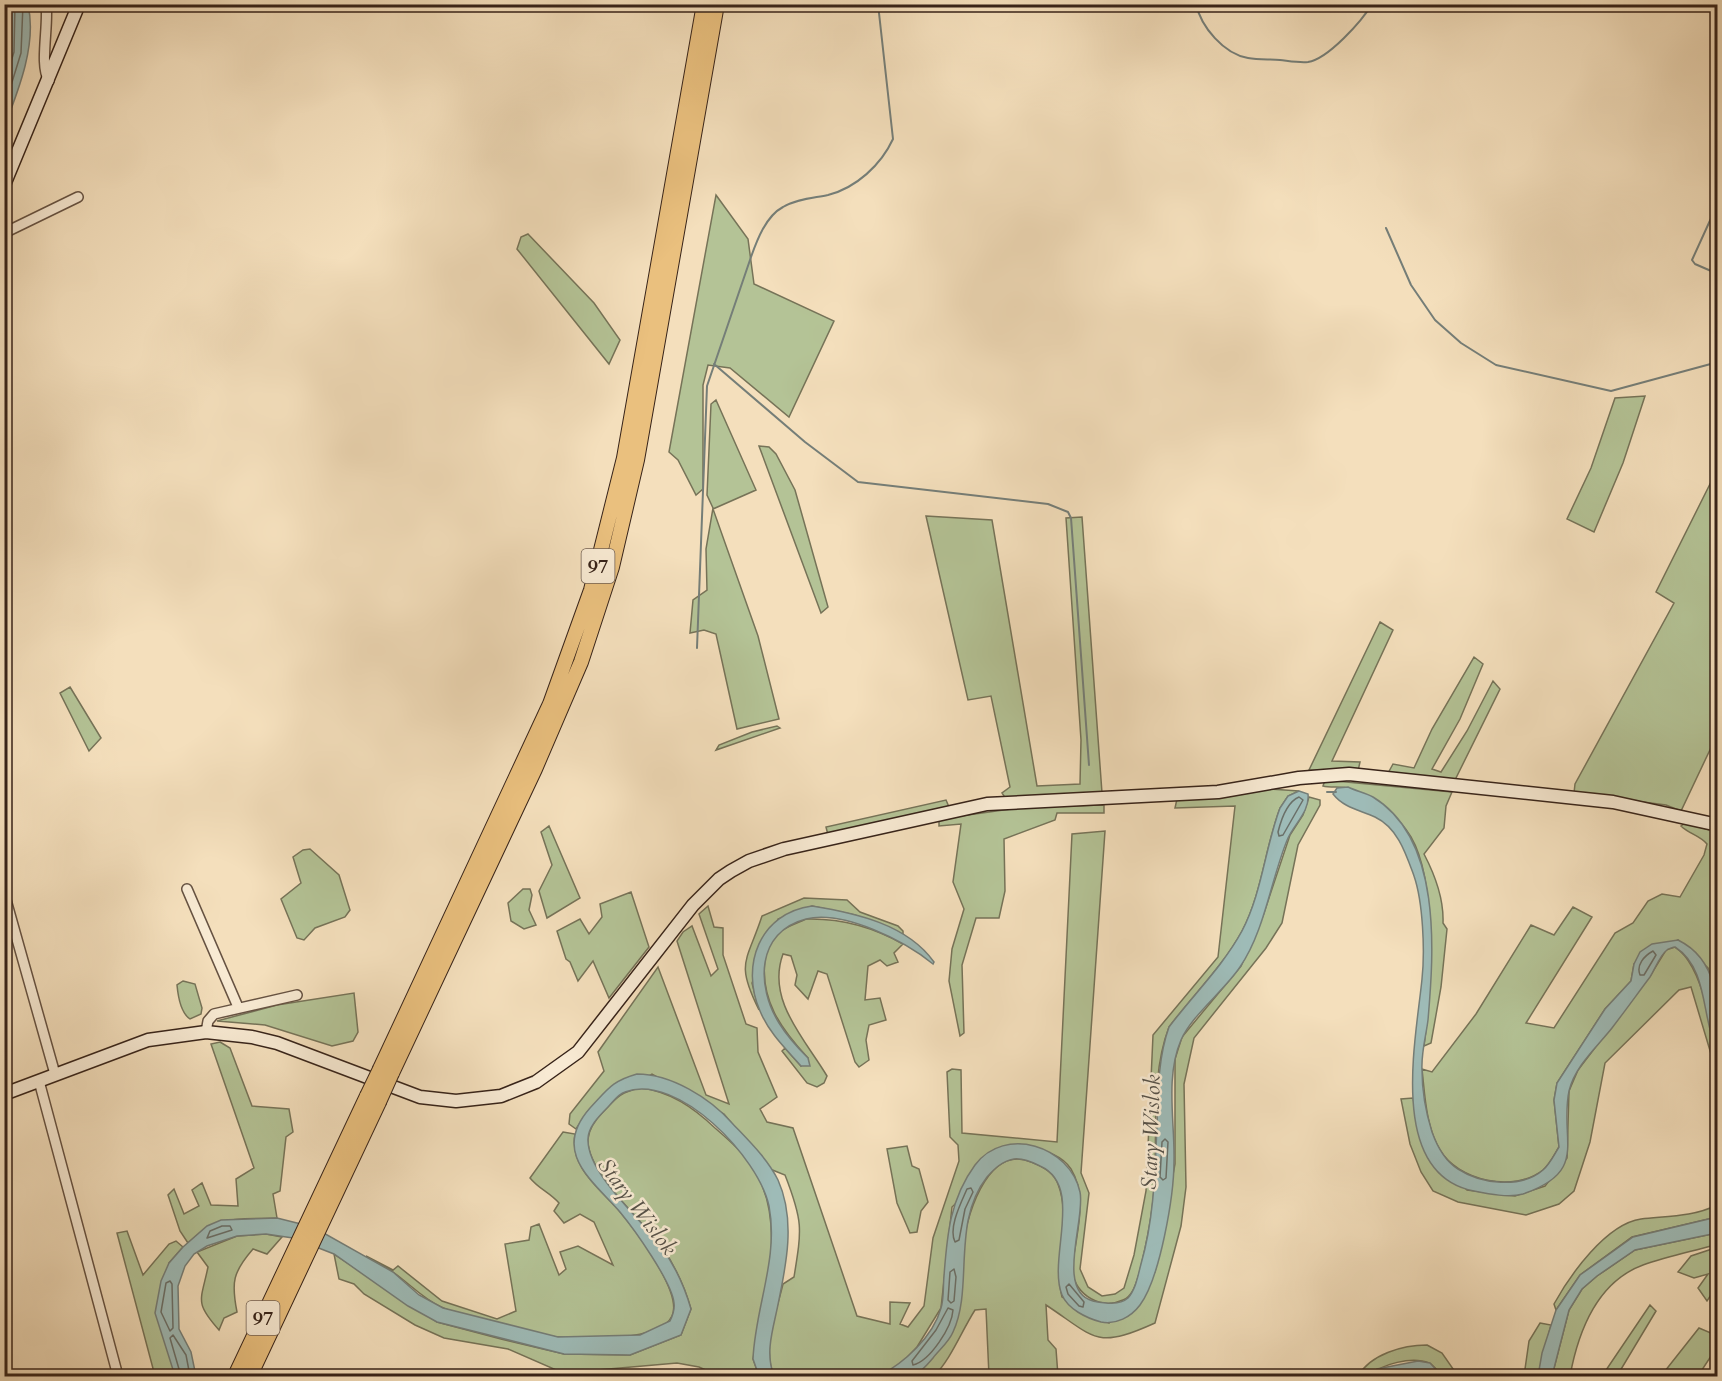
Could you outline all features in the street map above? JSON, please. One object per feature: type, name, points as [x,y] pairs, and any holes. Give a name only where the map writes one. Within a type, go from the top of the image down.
[{"type":"main road","name":"97","points":[[235,1377],[297,1261],[386,1071],[545,714],[591,590],[624,458],[704,4]]},
{"type":"main road","name":"97","points":[[386,1071],[557,720],[604,593],[622,529],[637,460],[717,4]]},
{"type":"main road","name":"97","points":[[249,1377],[297,1261]]},
{"type":"street","points":[[46,4],[48,29],[44,72],[49,81]]},
{"type":"street","points":[[4,185],[79,4]]},
{"type":"street","points":[[4,233],[78,197]]},
{"type":"street","points":[[4,1094],[148,1040],[206,1032],[252,1037],[278,1043],[420,1097],[456,1101],[501,1096],[536,1082],[578,1052],[693,905],[718,879],[731,871],[765,854],[784,849],[987,804],[1218,792],[1299,778],[1349,774],[1613,802],[1718,825]]},
{"type":"street","points":[[187,889],[238,1007]]},
{"type":"street","points":[[4,893],[55,1074]]},
{"type":"street","points":[[206,1032],[207,1021],[214,1014],[297,995]]},
{"type":"street","points":[[39,1081],[118,1377]]},
{"type":"green space","points":[[716,195],[748,239],[754,284],[834,321],[789,417],[730,368],[708,365],[703,385],[703,489],[696,495],[678,460],[669,452]]},
{"type":"green space","points":[[528,234],[594,303],[620,340],[609,364],[517,249],[521,237]]},
{"type":"green space","points":[[1645,396],[1623,463],[1594,532],[1567,519],[1591,468],[1615,398]]},
{"type":"green space","points":[[716,400],[756,490],[713,509],[758,636],[779,719],[737,729],[716,634],[704,630],[690,633],[693,600],[707,590],[706,549],[713,508],[707,495],[711,404]]},
{"type":"green space","points":[[759,446],[769,447],[776,454],[795,490],[828,607],[821,613]]},
{"type":"green space","points":[[1717,470],[1717,735],[1681,811],[1666,805],[1574,793],[1575,784],[1674,603],[1656,592]]},
{"type":"green space","points":[[926,516],[992,520],[1037,786],[1080,784],[1081,740],[1066,518],[1082,517],[1102,793],[1006,799],[1002,793],[1010,787],[991,696],[968,700]]},
{"type":"green space","points":[[1380,622],[1393,630],[1332,761],[1360,762],[1358,771],[1309,770]]},
{"type":"green space","points":[[1474,657],[1483,664],[1460,719],[1432,769],[1441,772],[1467,731],[1493,681],[1500,689],[1455,780],[1387,775],[1393,764],[1414,768],[1432,729]]},
{"type":"green space","points":[[70,687],[101,738],[89,751],[60,693]]},
{"type":"green space","points":[[777,726],[780,728],[716,750],[719,745],[752,732]]},
{"type":"green space","points":[[1325,780],[1452,792],[1446,806],[1444,828],[1424,854],[1438,887],[1443,923],[1447,929],[1441,987],[1431,1043],[1424,1046],[1429,997],[1430,939],[1429,909],[1420,857],[1406,829],[1392,815],[1350,789],[1323,786]]},
{"type":"green space","points":[[1257,788],[1299,791],[1288,796],[1280,808],[1259,886],[1242,931],[1217,968],[1169,1027],[1163,1046],[1157,1086],[1155,1169],[1150,1221],[1137,1281],[1132,1292],[1123,1300],[1115,1303],[1099,1302],[1091,1299],[1079,1288],[1072,1272],[1080,1208],[1076,1179],[1066,1163],[1055,1155],[1019,1144],[952,1207],[941,1308],[917,1347],[898,1367],[879,1376],[774,1376],[769,1354],[771,1330],[783,1284],[794,1277],[799,1235],[798,1215],[785,1175],[770,1169],[724,1114],[652,1074],[588,1111],[576,1129],[569,1124],[570,1114],[604,1071],[598,1052],[658,967],[706,1095],[729,1104],[677,941],[683,932],[692,926],[711,976],[718,969],[699,914],[708,906],[714,927],[723,928],[723,955],[746,1024],[757,1028],[758,1052],[777,1097],[760,1109],[767,1122],[793,1128],[857,1316],[890,1324],[890,1302],[910,1303],[900,1324],[908,1327],[924,1306],[933,1238],[959,1161],[958,1145],[950,1137],[947,1072],[952,1069],[961,1070],[962,1133],[1057,1142],[1072,834],[1105,831],[1081,1173],[1089,1193],[1080,1269],[1088,1287],[1102,1296],[1115,1294],[1124,1288],[1134,1255],[1146,1191],[1153,1035],[1218,957],[1235,806],[1175,808],[1177,799]]},
{"type":"green space","points":[[1309,797],[1320,800],[1320,805],[1298,845],[1282,923],[1266,948],[1194,1038],[1184,1084],[1186,1187],[1181,1226],[1155,1323],[1120,1336],[1107,1338],[1087,1332],[1046,1305],[1048,1340],[1056,1349],[1058,1376],[989,1376],[986,1309],[975,1310],[951,1353],[934,1376],[912,1376],[929,1362],[952,1306],[962,1277],[962,1254],[967,1223],[980,1189],[990,1174],[1002,1164],[1015,1159],[1031,1162],[1047,1170],[1058,1184],[1063,1212],[1060,1269],[1062,1297],[1109,1323],[1155,1272],[1175,1164],[1175,1059],[1182,1037],[1241,966],[1263,916],[1290,835],[1303,815]]},
{"type":"green space","points":[[946,800],[949,807],[828,835],[826,827]]},
{"type":"green space","points":[[1104,805],[1104,813],[1057,813],[1055,820],[1004,839],[1005,891],[999,918],[976,918],[962,965],[964,1033],[960,1036],[949,981],[952,949],[964,909],[953,882],[961,824],[939,826],[939,819],[1026,807]]},
{"type":"green space","points":[[1685,823],[1717,832],[1717,999],[1708,968],[1678,940],[1634,964],[1631,981],[1605,1009],[1557,1083],[1554,1100],[1559,1147],[1548,1165],[1531,1177],[1502,1182],[1473,1176],[1448,1161],[1435,1141],[1432,1131],[1422,1069],[1432,1072],[1476,1014],[1531,925],[1554,935],[1573,907],[1592,917],[1526,1023],[1554,1028],[1615,933],[1633,923],[1648,901],[1662,894],[1680,897],[1704,855],[1707,844],[1681,826]]},
{"type":"green space","points":[[549,826],[580,898],[547,918],[539,891],[552,865],[541,832]]},
{"type":"green space","points":[[310,849],[339,875],[350,910],[345,917],[315,928],[304,940],[297,938],[281,899],[301,883],[293,857],[303,850]]},
{"type":"green space","points":[[523,889],[530,889],[532,895],[529,910],[536,925],[524,929],[511,921],[508,903]]},
{"type":"green space","points":[[631,892],[649,947],[609,998],[593,961],[578,981],[570,962],[566,959],[557,931],[580,919],[589,934],[602,917],[600,904]]},
{"type":"green space","points":[[804,898],[847,900],[860,912],[898,926],[903,931],[903,935],[855,915],[812,906],[778,919],[752,983],[759,1010],[747,982],[745,971],[748,953],[762,916]]},
{"type":"green space","points":[[806,919],[832,920],[856,925],[903,944],[894,953],[898,962],[887,966],[880,960],[868,966],[865,1000],[880,998],[886,1020],[869,1025],[866,1040],[869,1060],[859,1067],[855,1062],[827,974],[818,971],[808,999],[795,985],[797,975],[791,956],[783,954],[779,971],[784,1003],[790,1018],[827,1076],[824,1083],[817,1087],[807,1083],[782,1051],[785,1048],[801,1066],[808,1058],[789,1036],[774,1013],[769,1001],[764,974],[766,955],[772,940],[784,929]]},
{"type":"green space","points":[[1675,947],[1685,956],[1701,986],[1711,1025],[1717,1074],[1691,987],[1679,990],[1605,1063],[1590,1142],[1574,1191],[1559,1204],[1526,1215],[1458,1202],[1433,1191],[1421,1172],[1410,1144],[1401,1099],[1413,1098],[1422,1144],[1467,1190],[1515,1196],[1545,1186],[1567,1158],[1569,1091],[1578,1070],[1650,976],[1666,950]]},
{"type":"green space","points":[[183,981],[195,984],[202,1008],[201,1014],[190,1019],[182,1009],[178,994],[177,985]]},
{"type":"green space","points":[[354,993],[358,1032],[353,1041],[332,1046],[265,1025],[217,1021],[277,1005]]},
{"type":"green space","points":[[220,1042],[230,1048],[252,1106],[289,1109],[293,1132],[286,1137],[280,1191],[273,1194],[277,1218],[220,1222],[188,1243],[180,1231],[168,1195],[174,1189],[184,1214],[199,1206],[192,1190],[202,1183],[211,1205],[238,1206],[236,1179],[254,1168],[211,1044]]},
{"type":"green space","points":[[640,1088],[671,1097],[690,1107],[707,1121],[747,1159],[765,1192],[772,1239],[767,1289],[753,1359],[759,1376],[719,1376],[699,1367],[677,1363],[563,1373],[508,1349],[444,1338],[415,1325],[364,1294],[354,1284],[339,1279],[334,1254],[437,1322],[564,1354],[630,1355],[681,1335],[691,1309],[683,1285],[662,1247],[617,1196],[596,1166],[590,1152],[588,1139],[591,1128],[598,1118],[620,1096]]},
{"type":"green space","points":[[563,1132],[575,1134],[574,1146],[582,1168],[637,1233],[665,1278],[674,1306],[672,1316],[665,1324],[653,1331],[638,1335],[603,1338],[548,1336],[517,1329],[441,1307],[390,1270],[366,1256],[393,1270],[398,1266],[442,1301],[497,1319],[516,1311],[505,1244],[529,1240],[531,1227],[539,1224],[559,1275],[566,1269],[560,1252],[578,1246],[613,1265],[594,1222],[580,1214],[564,1223],[554,1211],[559,1203],[530,1178]]},
{"type":"green space","points":[[907,1146],[912,1166],[919,1169],[928,1202],[921,1211],[917,1232],[910,1233],[897,1203],[887,1149]]},
{"type":"green space","points":[[1717,1205],[1717,1217],[1632,1237],[1580,1275],[1556,1310],[1554,1304],[1569,1279],[1602,1240],[1615,1230],[1641,1219],[1689,1214]]},
{"type":"green space","points":[[127,1231],[143,1275],[169,1244],[176,1241],[183,1247],[169,1263],[171,1359],[175,1376],[155,1376],[117,1233]]},
{"type":"green space","points":[[1717,1233],[1717,1286],[1707,1301],[1698,1288],[1708,1274],[1694,1278],[1678,1272],[1691,1256],[1712,1249],[1711,1246],[1643,1265],[1613,1283],[1592,1311],[1578,1343],[1570,1376],[1552,1376],[1569,1310],[1582,1289],[1597,1276],[1635,1250]]},
{"type":"green space","points":[[266,1234],[282,1237],[267,1254],[253,1249],[241,1264],[234,1285],[237,1312],[224,1318],[219,1330],[203,1307],[202,1294],[208,1267],[197,1252],[237,1236]]},
{"type":"green space","points":[[1650,1305],[1656,1311],[1617,1376],[1602,1376]]},
{"type":"green space","points":[[1540,1323],[1551,1325],[1538,1376],[1524,1376],[1529,1341]]},
{"type":"green space","points":[[1699,1328],[1711,1333],[1717,1347],[1698,1376],[1661,1376]]},
{"type":"green space","points":[[1427,1345],[1442,1353],[1458,1376],[1442,1376],[1431,1364],[1414,1360],[1397,1362],[1369,1376],[1358,1376],[1371,1362],[1388,1352]]},
{"type":"water","points":[[5,4],[28,5],[30,35],[25,66],[5,125]]},
{"type":"water","points":[[1348,787],[1373,797],[1395,816],[1412,840],[1422,868],[1429,898],[1432,962],[1422,1077],[1432,1132],[1436,1143],[1453,1166],[1467,1174],[1489,1181],[1513,1182],[1534,1176],[1548,1165],[1559,1147],[1554,1100],[1557,1083],[1605,1009],[1631,981],[1634,964],[1640,952],[1652,944],[1678,940],[1692,949],[1702,960],[1714,987],[1717,1050],[1694,968],[1686,956],[1675,947],[1668,949],[1650,977],[1576,1073],[1569,1091],[1567,1152],[1564,1164],[1557,1175],[1544,1185],[1512,1196],[1474,1191],[1447,1180],[1428,1159],[1418,1133],[1413,1102],[1415,1035],[1423,955],[1417,887],[1404,851],[1390,828],[1375,817],[1347,806],[1333,794],[1337,788]]},
{"type":"water","points":[[1299,791],[1308,794],[1307,806],[1288,838],[1262,921],[1249,953],[1233,976],[1193,1021],[1181,1040],[1176,1054],[1172,1085],[1174,1161],[1172,1194],[1160,1257],[1140,1305],[1123,1319],[1107,1323],[1084,1315],[1069,1305],[1062,1295],[1059,1280],[1063,1206],[1060,1190],[1053,1176],[1040,1166],[1024,1160],[1010,1160],[987,1177],[976,1195],[969,1214],[962,1295],[959,1314],[951,1336],[929,1363],[915,1375],[900,1378],[879,1376],[898,1364],[916,1348],[937,1319],[943,1301],[945,1261],[955,1204],[975,1165],[988,1153],[1003,1146],[1019,1144],[1035,1146],[1064,1163],[1074,1176],[1080,1192],[1081,1204],[1074,1252],[1074,1269],[1076,1283],[1082,1295],[1093,1301],[1111,1303],[1124,1301],[1131,1294],[1145,1247],[1151,1213],[1159,1075],[1169,1027],[1217,968],[1242,931],[1259,886],[1280,808],[1288,796]]},
{"type":"water","points":[[812,906],[845,912],[895,929],[923,949],[934,962],[933,964],[891,937],[856,923],[838,919],[821,917],[806,919],[790,926],[777,936],[769,948],[765,962],[766,993],[779,1023],[808,1058],[810,1066],[801,1066],[778,1040],[764,1019],[754,994],[752,976],[754,959],[767,930],[779,919],[794,911]]},
{"type":"water","points":[[637,1074],[663,1078],[676,1083],[713,1105],[757,1150],[778,1180],[787,1213],[788,1247],[770,1346],[770,1361],[774,1376],[759,1376],[753,1359],[771,1245],[769,1206],[762,1186],[750,1165],[713,1124],[691,1107],[668,1095],[646,1089],[625,1092],[618,1096],[594,1122],[589,1131],[588,1141],[597,1168],[607,1183],[662,1248],[679,1277],[691,1309],[681,1335],[630,1355],[564,1354],[437,1322],[408,1306],[334,1254],[293,1238],[266,1234],[237,1236],[207,1246],[194,1254],[185,1266],[178,1286],[179,1329],[191,1352],[196,1376],[175,1376],[155,1313],[161,1281],[169,1263],[183,1247],[207,1226],[221,1220],[277,1218],[313,1227],[393,1272],[419,1295],[443,1308],[558,1337],[640,1335],[670,1321],[674,1312],[674,1303],[660,1269],[620,1212],[588,1177],[575,1152],[574,1138],[579,1124],[590,1108],[616,1083]]},
{"type":"water","points":[[1717,1217],[1717,1233],[1635,1250],[1582,1289],[1569,1310],[1552,1376],[1538,1376],[1542,1353],[1556,1310],[1580,1275],[1633,1237]]},
{"type":"water","points":[[1418,1361],[1430,1363],[1442,1376],[1414,1376],[1407,1373],[1369,1376],[1377,1369]]},
{"type":"waterway","points":[[697,648],[707,386],[753,250],[767,222],[777,211],[788,204],[838,192],[858,181],[882,158],[893,139],[878,4]]},
{"type":"waterway","points":[[1196,4],[1208,30],[1230,51],[1248,58],[1302,62],[1316,59],[1334,47],[1361,20],[1372,4]]},
{"type":"waterway","points":[[1718,203],[1692,260],[1695,264],[1718,274]]},
{"type":"waterway","points":[[1386,228],[1411,285],[1435,320],[1461,343],[1496,365],[1611,391],[1718,362]]},
{"type":"waterway","points":[[714,364],[805,442],[858,482],[1048,504],[1068,512],[1071,518],[1089,765]]},
{"type":"waterway","name":"Stary Wislok","points":[[1327,792],[1336,792]]}]
